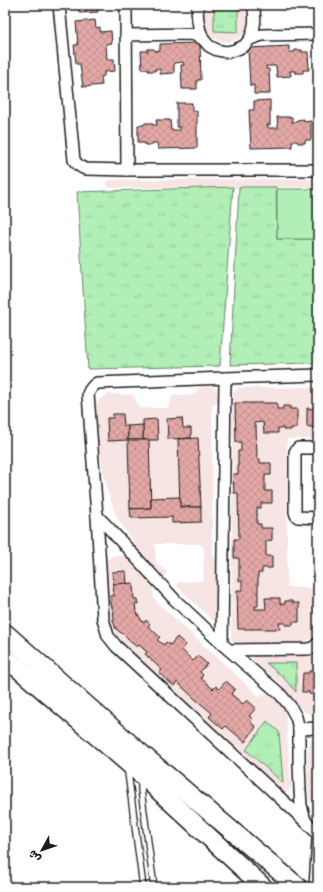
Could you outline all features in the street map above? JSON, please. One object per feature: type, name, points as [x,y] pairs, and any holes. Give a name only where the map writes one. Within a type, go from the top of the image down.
[{"type":"main road","points":[[5,633],[263,887]]},
{"type":"main road","points":[[5,657],[136,763],[298,887]]},
{"type":"street","points":[[59,5],[74,160],[81,168],[127,170],[318,170]]},
{"type":"street","points":[[126,5],[127,170]]},
{"type":"street","points":[[198,5],[197,22],[203,39],[209,46],[226,52],[236,50],[244,46],[250,39],[255,23],[253,5]]},
{"type":"street","points":[[126,35],[192,34],[203,39]]},
{"type":"street","points":[[250,39],[262,35],[318,34]]},
{"type":"street","points":[[318,375],[97,383],[89,390],[88,394],[103,619],[108,636],[116,646],[318,834]]},
{"type":"street","points":[[224,378],[226,647]]},
{"type":"street","points":[[318,448],[298,448],[295,452],[295,512],[298,517],[318,518]]},
{"type":"street","points":[[97,516],[175,600],[280,694],[290,706],[296,718],[299,729],[300,790],[301,805],[305,821]]},
{"type":"street","points":[[226,647],[308,649],[313,648],[318,643]]},
{"type":"street","points":[[299,729],[318,728]]},
{"type":"street","points":[[315,887],[318,840]]},
{"type":"lane","points":[[136,763],[128,773],[143,887]]},
{"type":"lane","points":[[136,763],[141,782],[154,887]]},
{"type":"shaded area","points":[[206,5],[246,5],[250,15],[249,25],[245,33],[238,39],[229,42],[219,41],[211,37],[205,30],[202,21],[203,11]]},
{"type":"shaded area","points":[[318,179],[318,187],[109,188],[107,184],[107,181],[110,180]]},
{"type":"shaded area","points":[[210,386],[216,388],[218,394],[218,402],[212,406],[212,555],[217,560],[215,620],[212,620],[176,585],[179,582],[203,581],[204,549],[202,545],[155,544],[156,563],[166,571],[165,577],[139,550],[117,518],[106,487],[98,442],[96,405],[101,398],[109,394],[134,395],[139,408],[168,408],[173,395],[194,395],[199,387]]},
{"type":"shaded area","points":[[318,387],[318,439],[287,439],[287,587],[313,588],[316,592],[314,631],[312,637],[307,642],[297,645],[236,644],[231,639],[234,391],[239,388]]},
{"type":"shaded area","points":[[117,555],[124,556],[129,559],[150,582],[153,588],[154,598],[159,604],[261,698],[267,693],[284,709],[291,787],[289,791],[286,792],[282,789],[119,642],[110,627],[108,615],[106,566],[109,558]]},
{"type":"shaded area","points":[[258,655],[318,656],[318,717],[304,712],[282,685],[254,661],[254,657]]},
{"type":"shaded area","points":[[318,737],[318,819],[312,809],[308,793],[307,756],[308,748],[312,740]]},
{"type":"green space","points":[[214,5],[238,5],[238,32],[214,31]]},
{"type":"green space","points":[[233,187],[220,366],[88,369],[77,192]]},
{"type":"green space","points":[[239,187],[276,187],[277,239],[318,239],[318,363],[230,365]]},
{"type":"green space","points":[[277,189],[318,189],[318,239],[277,239]]},
{"type":"green space","points":[[266,663],[296,663],[296,692],[283,677]]},
{"type":"green space","points":[[267,721],[279,732],[283,783],[246,750]]},
{"type":"building","points":[[79,5],[97,5],[98,12],[79,13]]},
{"type":"building","points":[[95,20],[96,28],[100,27],[100,32],[111,31],[112,43],[106,44],[107,59],[114,59],[115,71],[104,72],[104,76],[101,77],[102,85],[83,87],[80,64],[76,64],[74,45],[78,45],[76,22]]},
{"type":"building","points":[[200,43],[201,80],[197,80],[197,89],[182,89],[181,65],[184,65],[183,62],[174,63],[174,73],[160,74],[160,69],[148,71],[148,69],[142,69],[141,51],[148,51],[147,49],[154,49],[155,51],[160,50],[160,44]]},
{"type":"building","points":[[289,46],[289,52],[302,50],[302,52],[308,52],[309,70],[303,70],[303,73],[295,73],[295,71],[290,71],[291,76],[277,77],[276,66],[266,66],[266,69],[269,69],[270,94],[254,94],[254,85],[250,86],[248,48]]},
{"type":"building","points":[[270,100],[270,125],[267,125],[268,128],[278,128],[277,117],[292,117],[292,122],[297,122],[297,120],[304,119],[304,122],[311,121],[311,140],[305,140],[305,143],[292,141],[292,147],[251,148],[249,110],[254,110],[254,101]]},
{"type":"building","points":[[177,103],[192,103],[192,111],[197,111],[197,148],[158,149],[157,143],[145,145],[145,143],[138,143],[138,125],[152,123],[152,125],[157,125],[156,120],[170,120],[171,130],[180,130],[180,127],[177,127]]},
{"type":"building","points":[[235,403],[277,403],[277,409],[283,409],[283,406],[290,406],[290,409],[297,409],[297,428],[291,428],[291,430],[283,430],[283,428],[278,428],[278,433],[264,433],[263,422],[254,423],[254,426],[256,426],[257,459],[260,459],[260,463],[271,463],[271,475],[265,475],[265,491],[272,491],[272,503],[261,503],[261,508],[257,508],[257,524],[261,524],[261,528],[272,528],[272,540],[266,541],[266,556],[272,556],[272,568],[262,568],[262,573],[258,573],[258,606],[255,606],[255,609],[266,609],[265,598],[280,598],[280,604],[285,604],[285,601],[299,603],[299,622],[293,622],[293,625],[279,623],[280,629],[238,629],[237,590],[242,590],[242,581],[239,581],[239,558],[234,558],[234,539],[239,539],[238,493],[234,493],[233,474],[238,474],[238,451],[241,451],[241,442],[236,442]]},
{"type":"building","points":[[314,406],[318,406],[318,430],[313,430],[313,427],[307,427],[307,408],[313,409]]},
{"type":"building","points":[[113,414],[123,414],[124,426],[128,426],[128,440],[108,441],[107,418],[113,418]]},
{"type":"building","points":[[182,418],[183,428],[191,428],[191,438],[168,439],[167,419]]},
{"type":"building","points":[[157,419],[158,440],[143,440],[143,420]]},
{"type":"building","points":[[143,425],[143,440],[128,440],[128,426]]},
{"type":"building","points":[[198,438],[201,507],[180,507],[178,439]]},
{"type":"building","points":[[128,440],[149,440],[151,508],[130,509]]},
{"type":"building","points":[[180,497],[180,507],[201,507],[201,522],[172,523],[172,517],[131,518],[130,509],[151,508],[151,498]]},
{"type":"building","points":[[126,571],[127,584],[113,584],[112,572]]},
{"type":"building","points":[[133,583],[134,599],[137,599],[138,604],[135,604],[136,611],[142,621],[144,623],[146,620],[150,624],[148,626],[160,637],[157,640],[164,645],[166,642],[170,645],[177,637],[186,645],[182,650],[193,661],[198,656],[207,664],[200,672],[203,675],[201,678],[213,689],[216,686],[219,689],[226,681],[235,689],[231,694],[243,704],[247,700],[256,708],[249,716],[253,719],[250,722],[256,727],[245,742],[226,726],[223,729],[209,717],[212,713],[177,682],[174,686],[159,673],[162,670],[145,654],[147,652],[139,645],[137,647],[116,629],[113,620],[113,608],[110,596],[114,596],[113,584]]},
{"type":"building","points":[[309,671],[316,671],[316,674],[318,674],[318,692],[316,692],[316,695],[309,694],[309,692],[302,692],[303,673],[309,673]]}]
